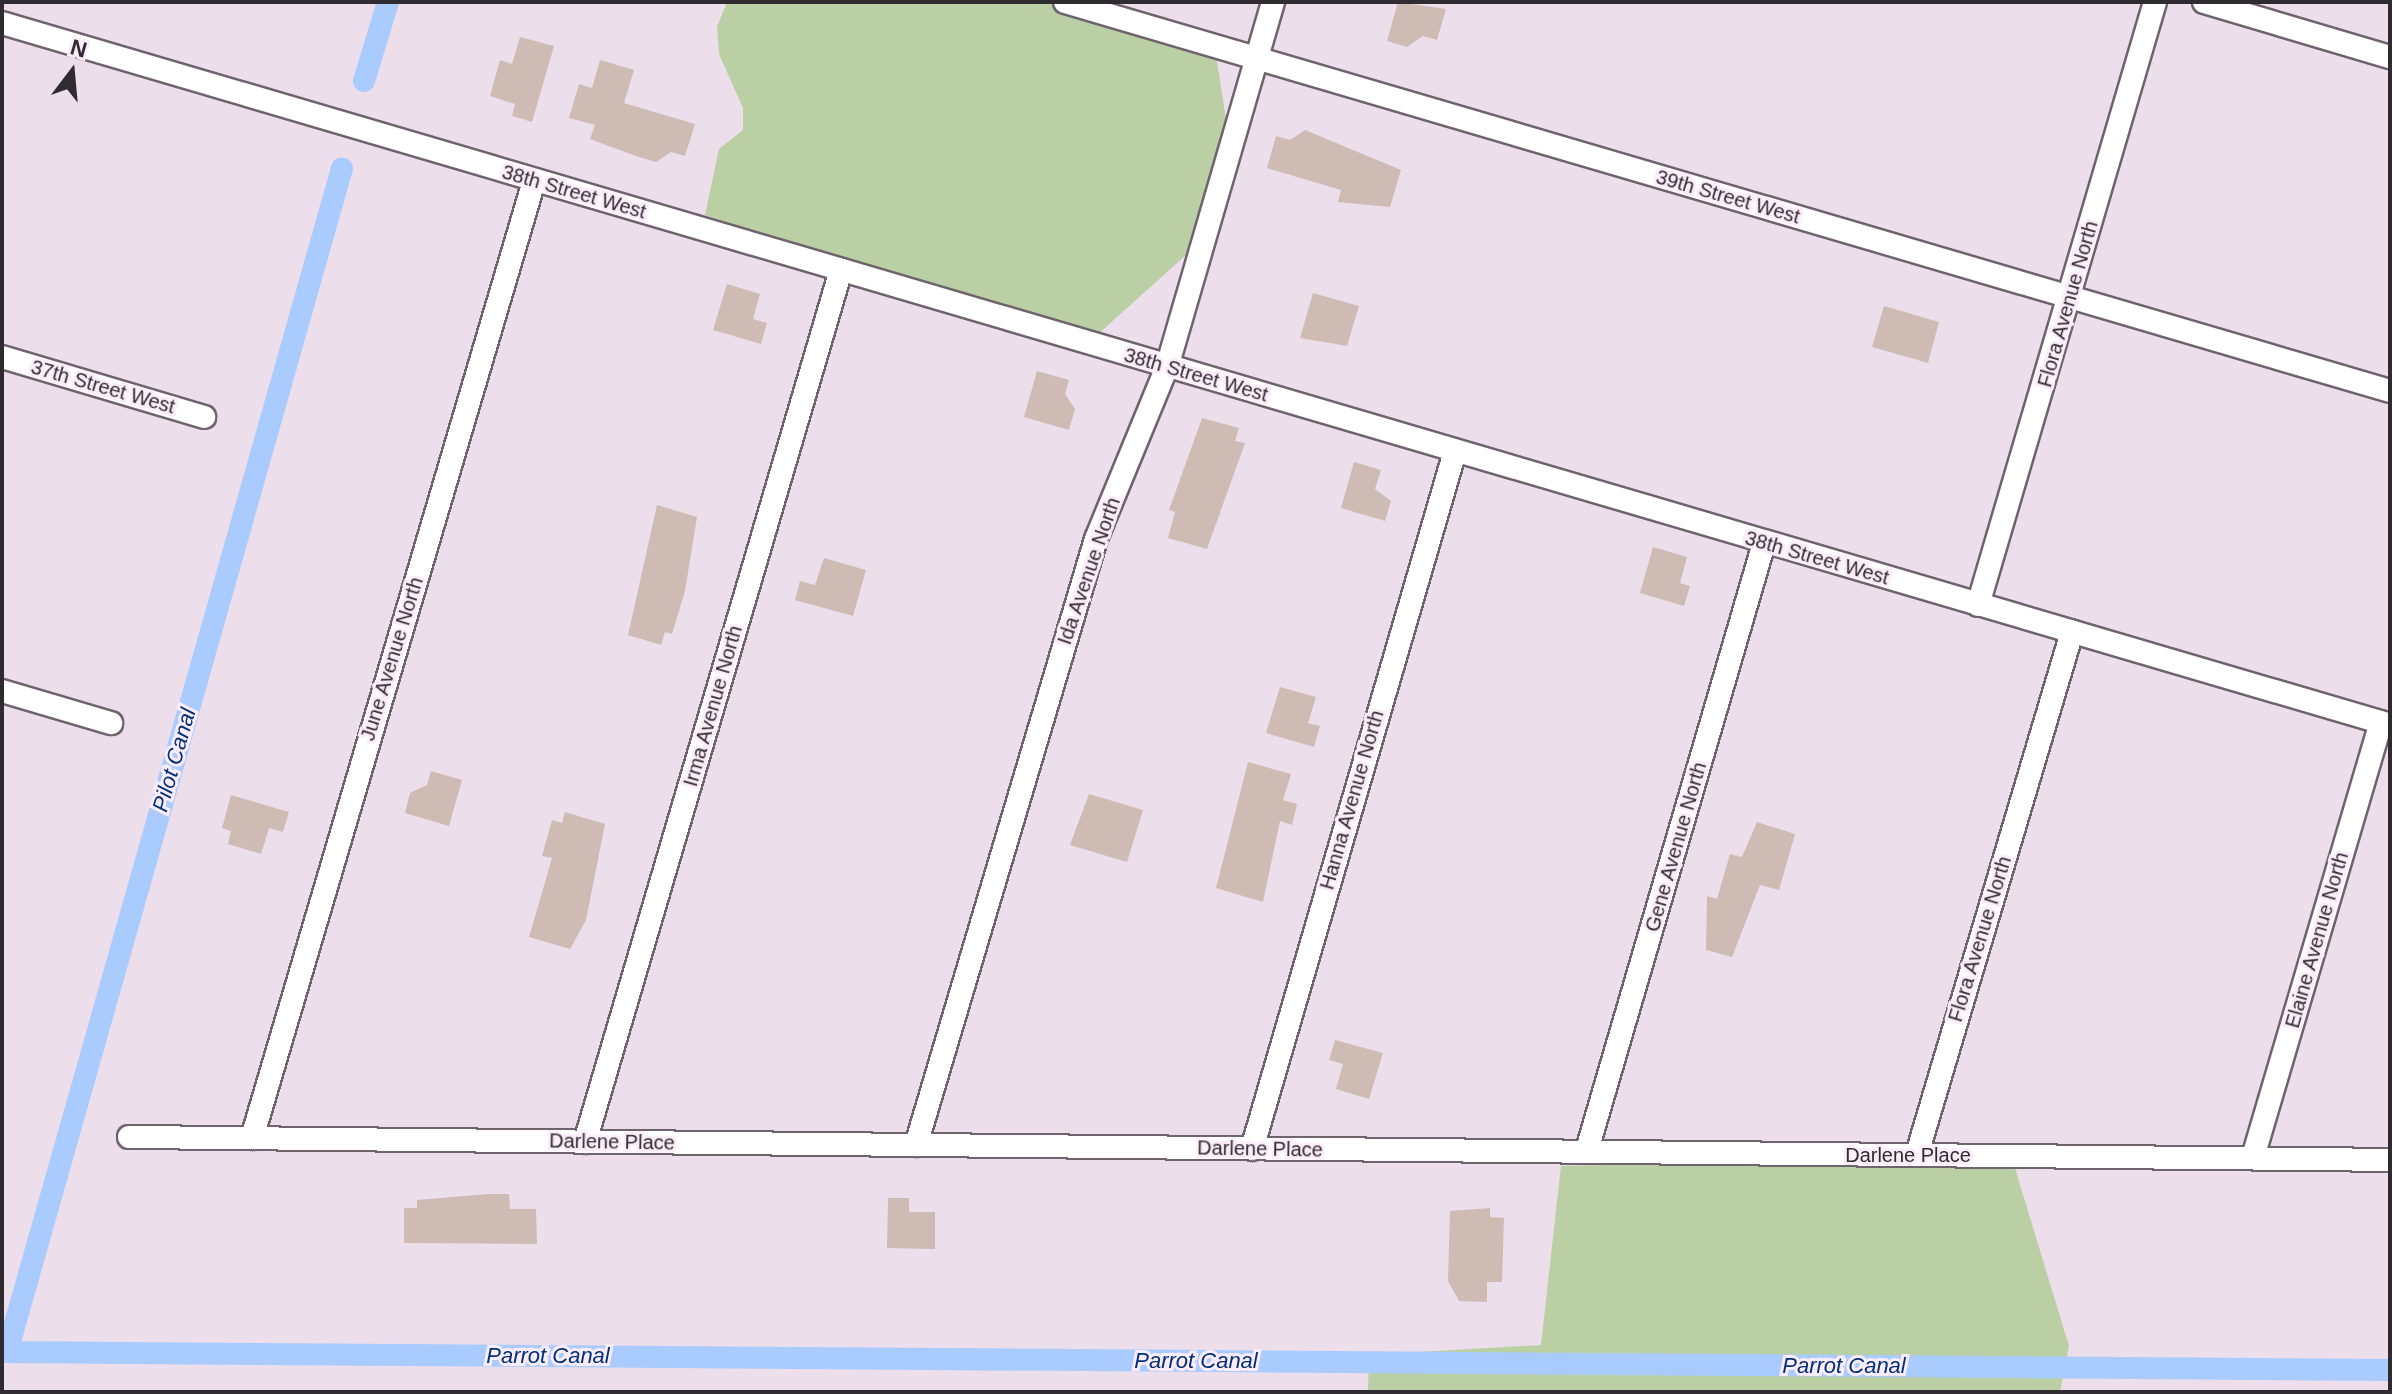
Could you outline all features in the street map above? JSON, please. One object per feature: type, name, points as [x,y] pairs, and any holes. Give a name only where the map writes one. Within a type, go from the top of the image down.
[{"type":"street","name":"39th Street West","points":[[1065,2],[2390,391]]},
{"type":"street","name":"Ida Avenue North","points":[[916,1145],[1096,539],[1167,367],[1273,2]]},
{"type":"street","name":"Flora Avenue North","points":[[1978,605],[2155,2]]},
{"type":"street","points":[[2204,2],[2390,57]]},
{"type":"street","name":"38th Street West","points":[[2,23],[2386,724]]},
{"type":"street","name":"June Avenue North","points":[[252,1138],[534,181]]},
{"type":"street","name":"Irma Avenue North","points":[[585,1142],[841,270]]},
{"type":"street","name":"37th Street West","points":[[2,357],[204,417]]},
{"type":"street","name":"Hanna Avenue North","points":[[1252,1149],[1455,451]]},
{"type":"street","name":"Gene Avenue North","points":[[1587,1150],[1764,543]]},
{"type":"street","name":"Flora Avenue North","points":[[1917,1154],[2072,632]]},
{"type":"street","points":[[2,691],[111,723]]},
{"type":"street","name":"Elaine Avenue North","points":[[2253,1157],[2386,724]]},
{"type":"street","name":"Darlene Place","points":[[129,1137],[2390,1160]]},
{"type":"green space","points":[[727,2],[1086,2],[1214,42],[1227,126],[1212,207],[1186,255],[1087,344],[705,215],[719,149],[743,130],[743,108],[719,54],[717,27]]},
{"type":"green space","points":[[2011,1155],[2069,1346],[2060,1392],[1368,1392],[1369,1355],[1541,1345],[1561,1166]]},
{"type":"building","points":[[1398,2],[1446,9],[1437,40],[1423,36],[1407,47],[1387,41]]},
{"type":"building","points":[[520,37],[554,46],[532,122],[512,116],[515,104],[490,96],[500,60],[512,64]]},
{"type":"building","points":[[600,60],[634,70],[624,103],[695,124],[685,156],[671,152],[656,162],[636,156],[590,139],[595,125],[569,118],[579,84],[592,88]]},
{"type":"building","points":[[1305,130],[1401,170],[1390,207],[1338,202],[1341,190],[1267,168],[1276,136],[1290,140]]},
{"type":"building","points":[[727,284],[760,294],[753,319],[767,323],[761,344],[713,330]]},
{"type":"building","points":[[1313,293],[1359,306],[1347,346],[1300,338]]},
{"type":"building","points":[[1884,306],[1939,322],[1928,363],[1872,347]]},
{"type":"building","points":[[1037,371],[1069,380],[1065,394],[1075,409],[1069,430],[1024,417]]},
{"type":"building","points":[[1202,418],[1239,428],[1235,441],[1245,443],[1207,549],[1168,538],[1175,512],[1169,510]]},
{"type":"building","points":[[1354,462],[1381,470],[1375,489],[1391,501],[1385,521],[1341,508]]},
{"type":"building","points":[[657,505],[697,517],[685,591],[672,634],[665,632],[661,645],[628,635]]},
{"type":"building","points":[[1653,547],[1687,557],[1680,583],[1690,586],[1684,606],[1640,593]]},
{"type":"building","points":[[824,558],[866,570],[853,616],[795,600],[800,581],[815,585]]},
{"type":"building","points":[[1280,687],[1316,697],[1308,723],[1320,726],[1314,747],[1266,733]]},
{"type":"building","points":[[1248,762],[1291,774],[1283,800],[1297,804],[1292,825],[1280,821],[1263,902],[1216,888]]},
{"type":"building","points":[[431,771],[462,780],[449,826],[405,813],[410,793],[427,785]]},
{"type":"building","points":[[1089,794],[1143,810],[1127,862],[1070,845]]},
{"type":"building","points":[[231,795],[289,812],[283,832],[269,828],[261,854],[228,844],[231,831],[222,828]]},
{"type":"building","points":[[565,812],[605,824],[586,920],[570,949],[529,937],[552,858],[542,856],[552,820],[562,823]]},
{"type":"building","points":[[1757,822],[1795,834],[1779,890],[1760,885],[1732,957],[1706,950],[1707,896],[1717,899],[1730,854],[1742,857]]},
{"type":"building","points":[[1335,1040],[1383,1053],[1369,1099],[1336,1089],[1343,1064],[1329,1060]]},
{"type":"building","points":[[509,1194],[510,1209],[536,1209],[537,1244],[404,1243],[404,1208],[417,1208],[417,1200]]},
{"type":"building","points":[[888,1198],[909,1198],[909,1212],[935,1212],[935,1249],[887,1248]]},
{"type":"building","points":[[1490,1208],[1490,1217],[1504,1218],[1502,1282],[1487,1282],[1487,1302],[1459,1301],[1448,1281],[1450,1211]]},
{"type":"waterway","name":"Pilot Canal","points":[[364,81],[388,2]]},
{"type":"waterway","name":"Pilot Canal","points":[[7,1352],[342,168]]},
{"type":"waterway","name":"Parrot Canal","points":[[2,1352],[2390,1370]]}]
